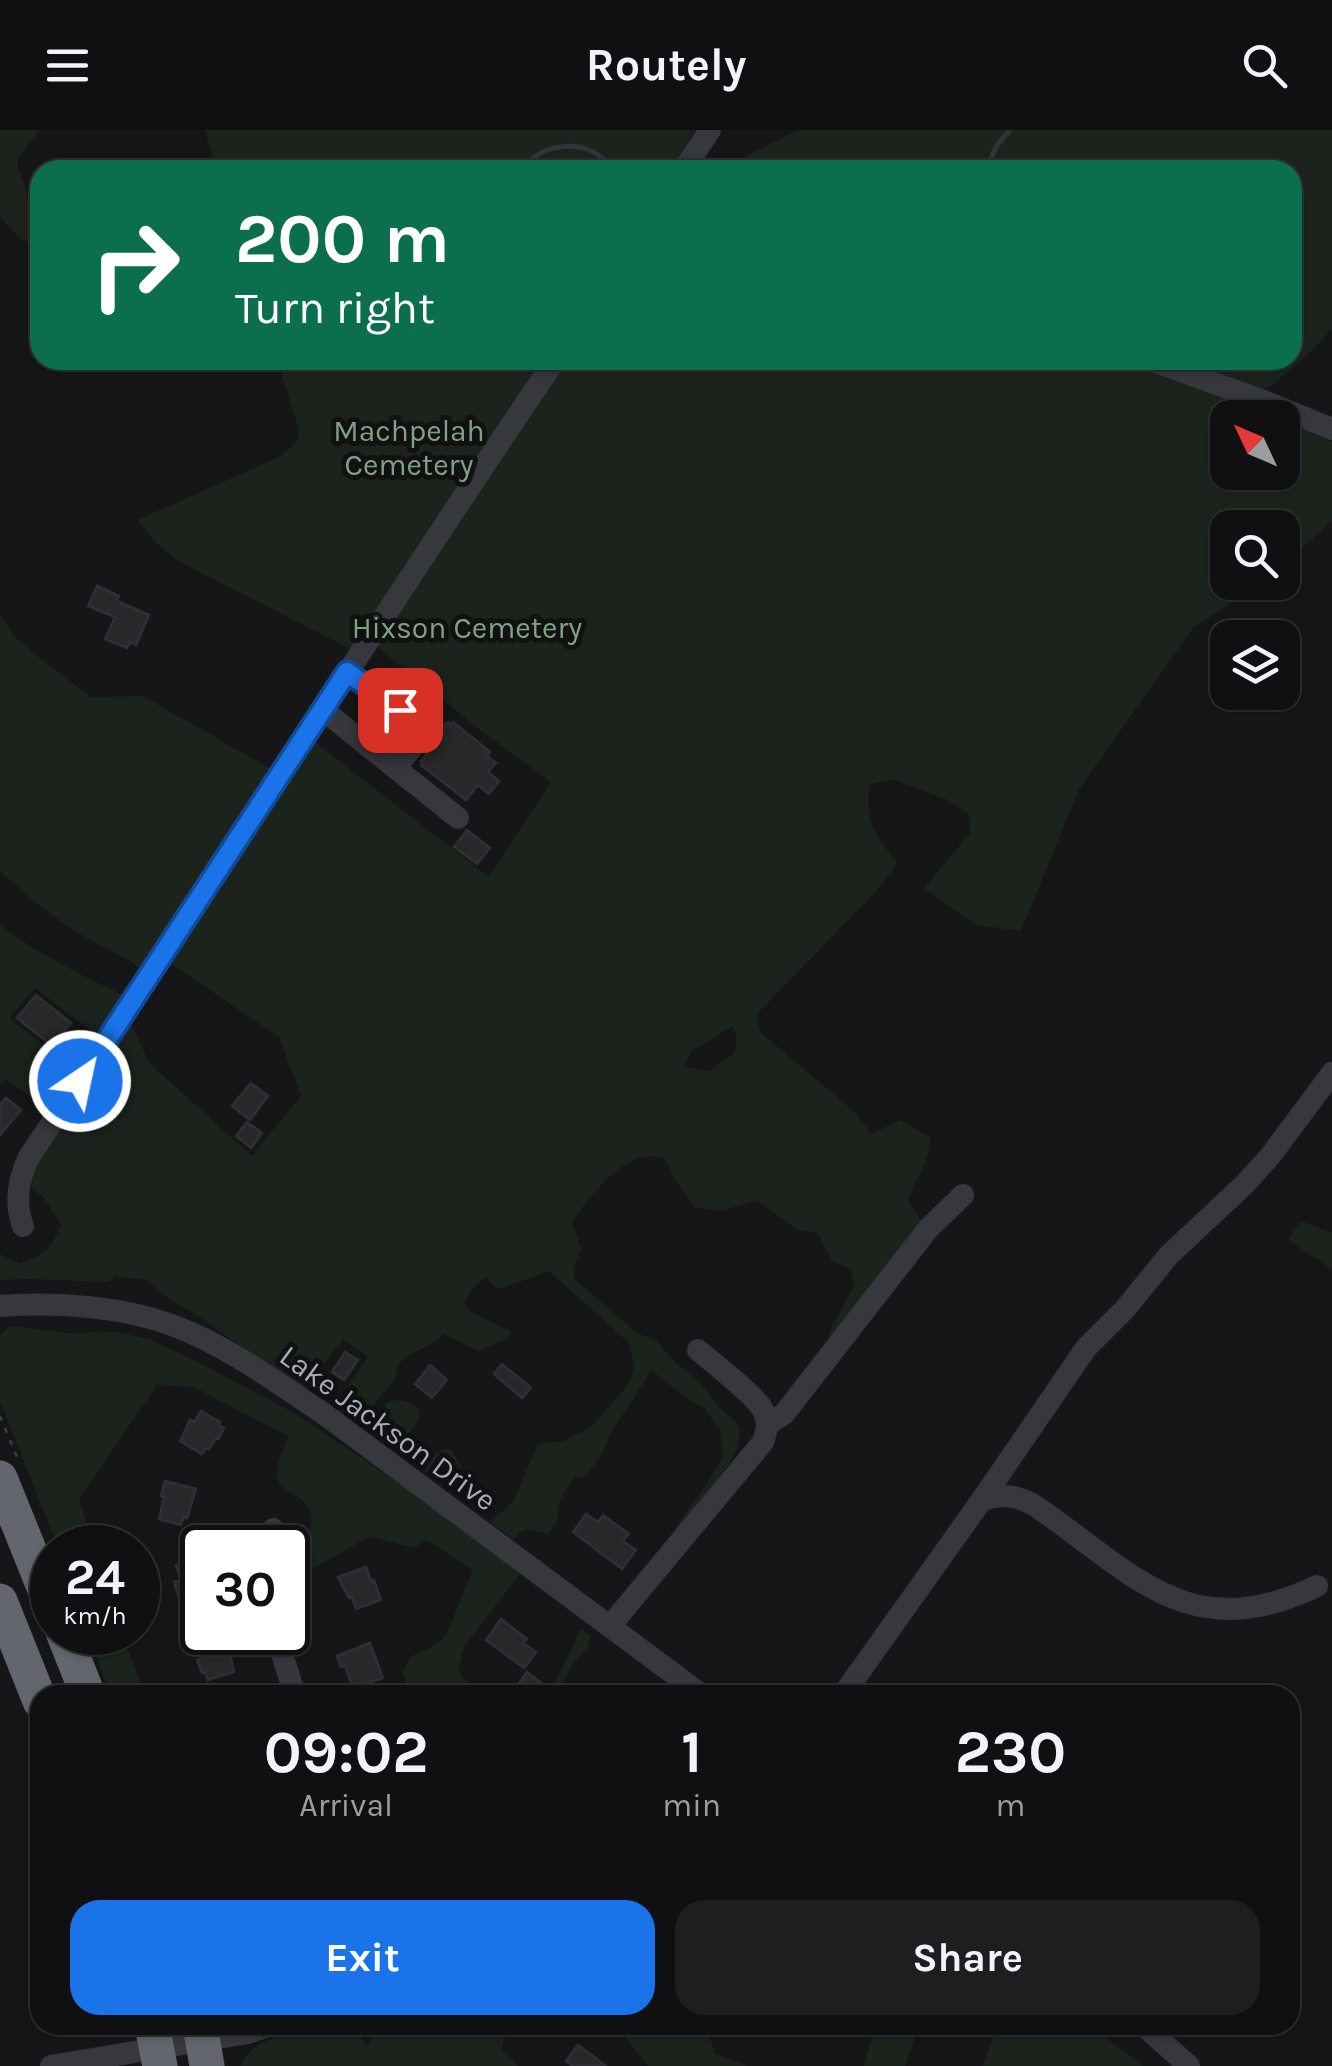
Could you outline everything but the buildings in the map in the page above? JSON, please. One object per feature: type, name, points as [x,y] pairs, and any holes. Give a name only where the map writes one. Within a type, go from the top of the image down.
[{"type":"highway","points":[[0,1478],[30,1552]]},
{"type":"highway","points":[[0,1601],[34,1685]]},
{"type":"highway","points":[[72,1655],[84,1685]]},
{"type":"street","points":[[690,160],[710,130]]},
{"type":"street","points":[[22,1226],[18,1187],[29,1158],[548,370]]},
{"type":"street","points":[[1178,370],[1332,429]]},
{"type":"street","points":[[347,672],[427,730],[396,768]]},
{"type":"street","points":[[323,710],[458,818]]},
{"type":"street","points":[[850,1685],[1086,1348],[1125,1309],[1169,1255],[1271,1156],[1332,1074]]},
{"type":"street","points":[[767,1425],[784,1414],[928,1229],[963,1195]]},
{"type":"street","name":"Lake Jackson Drive","points":[[0,1306],[51,1305],[121,1312],[151,1318],[211,1343],[324,1414],[689,1685]]},
{"type":"street","points":[[610,1626],[763,1442],[767,1425],[763,1410],[698,1350]]},
{"type":"street","points":[[982,1501],[992,1496],[1020,1497],[1137,1580],[1188,1603],[1244,1608],[1271,1604],[1318,1586]]},
{"type":"street","points":[[282,1655],[292,1685]]},
{"type":"street","points":[[51,2066],[156,2046],[204,2044],[240,2035]]},
{"type":"street","points":[[1154,2035],[1189,2066]]},
{"type":"green space","points":[[0,130],[40,130],[18,158],[30,201],[30,243],[19,238],[0,217]]},
{"type":"green space","points":[[205,130],[695,130],[676,160],[213,160]]},
{"type":"green space","points":[[798,130],[1332,130],[1332,329],[1302,361],[1302,160],[738,160]]},
{"type":"green space","name":"Machpelah Cemetery","points":[[280,370],[534,370],[352,650],[178,561],[155,542],[138,520],[281,456],[297,441],[299,430]]},
{"type":"green space","name":"Hixson Cemetery","points":[[560,370],[1290,370],[1269,387],[1235,400],[1210,400],[1210,490],[1300,490],[1300,428],[1332,442],[1332,521],[1300,550],[1300,510],[1210,510],[1210,600],[1236,600],[1193,628],[1079,789],[1021,931],[976,925],[924,888],[970,833],[969,814],[948,800],[892,779],[869,785],[873,827],[897,863],[882,885],[756,1015],[760,1032],[856,1113],[871,1134],[901,1120],[930,1137],[925,1162],[908,1200],[921,1220],[828,1346],[830,1330],[854,1286],[851,1270],[831,1260],[818,1233],[796,1229],[757,1200],[722,1211],[694,1207],[665,1159],[649,1156],[615,1172],[572,1222],[581,1249],[574,1279],[637,1333],[656,1341],[701,1383],[737,1423],[740,1432],[731,1461],[671,1540],[723,1456],[720,1430],[703,1407],[651,1370],[588,1474],[576,1477],[565,1491],[558,1519],[548,1534],[528,1529],[514,1540],[490,1522],[513,1502],[538,1444],[564,1441],[592,1426],[628,1385],[634,1367],[629,1343],[549,1271],[500,1289],[486,1277],[464,1303],[471,1312],[512,1332],[478,1351],[444,1334],[398,1364],[395,1379],[364,1416],[349,1423],[331,1410],[368,1357],[343,1339],[304,1391],[146,1280],[115,1276],[109,1282],[0,1280],[0,1254],[20,1264],[46,1250],[57,1233],[61,1225],[44,1198],[31,1187],[36,1161],[130,1021],[149,1063],[252,1156],[301,1096],[279,1037],[170,963],[312,740],[489,877],[551,782],[375,645]],"holes":[[[733,1026],[737,1039],[734,1053],[709,1071],[684,1067],[692,1051]]]},
{"type":"green space","points":[[0,614],[14,636],[91,697],[143,696],[271,769],[141,969],[59,920],[0,871]]},
{"type":"green space","points":[[0,925],[44,954],[123,995],[97,1035],[35,988],[9,1018],[72,1068],[46,1107],[5,1079],[0,1083]]},
{"type":"green space","points":[[1301,1221],[1332,1233],[1332,1269],[1288,1240]]},
{"type":"green space","points":[[10,1326],[66,1333],[118,1332],[151,1340],[294,1413],[522,1571],[464,1647],[458,1670],[468,1685],[406,1685],[403,1672],[410,1657],[446,1636],[473,1570],[427,1540],[413,1548],[370,1536],[310,1570],[309,1510],[283,1487],[277,1476],[288,1436],[194,1387],[157,1385],[79,1499],[87,1525],[49,1525],[0,1401],[0,1335]]},
{"type":"green space","points":[[396,1400],[419,1408],[419,1421],[401,1442],[388,1447],[371,1434],[380,1423],[386,1403]]},
{"type":"green space","points":[[443,1449],[451,1449],[462,1468],[439,1482],[423,1468]]},
{"type":"green space","points":[[581,1629],[590,1635],[587,1650],[574,1662],[561,1685],[552,1685]]},
{"type":"green space","points":[[96,1655],[130,1655],[142,1685],[106,1685]]},
{"type":"green space","points":[[282,2035],[359,2035],[368,2047],[372,2035],[506,2035],[501,2050],[518,2066],[241,2066],[259,2045]]},
{"type":"green space","points":[[624,2035],[710,2035],[714,2053],[747,2066],[648,2066]]},
{"type":"green space","points":[[872,2035],[916,2035],[905,2066],[864,2066]]},
{"type":"green space","points":[[994,2035],[1103,2035],[1143,2066],[983,2066]]},
{"type":"waterway","points":[[990,160],[1010,130]]},
{"type":"waterway","points":[[530,160],[568,146],[593,152],[605,160]]},
{"type":"route","points":[[80,1081],[347,672],[400,710]]}]
